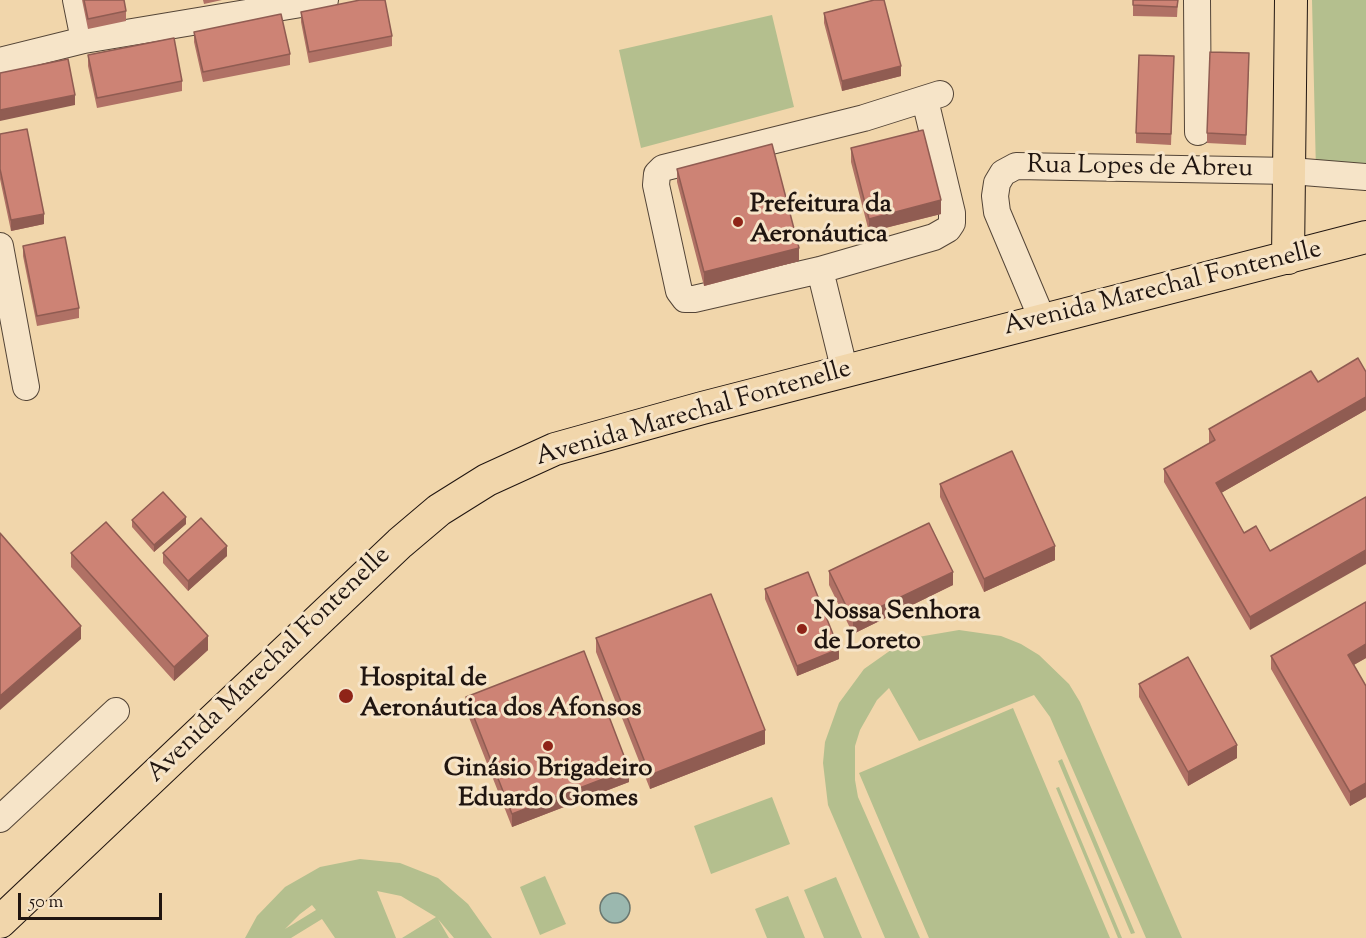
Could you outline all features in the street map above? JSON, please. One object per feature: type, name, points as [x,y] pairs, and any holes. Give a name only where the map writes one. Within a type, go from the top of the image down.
[{"type":"main road","points":[[1288,258],[1291,171],[1291,0]]},
{"type":"main road","name":"Avenida Marechal Fontenelle","points":[[0,922],[400,543],[439,510],[487,480],[555,449],[1366,237]]},
{"type":"street","points":[[76,0],[84,40]]},
{"type":"street","points":[[1197,0],[1198,132]]},
{"type":"street","points":[[0,61],[199,10],[316,1]]},
{"type":"street","points":[[932,97],[952,223],[948,229],[933,237],[820,270],[685,299],[679,291],[656,185],[657,174],[663,168],[821,129],[932,97]]},
{"type":"street","name":"Rua Lopes de Abreu","points":[[1043,321],[998,212],[995,196],[997,183],[1003,172],[1016,166],[1291,171],[1366,177]]},
{"type":"street","points":[[0,246],[26,387]]},
{"type":"street","points":[[820,270],[845,372]]},
{"type":"street","points":[[0,819],[116,711]]},
{"type":"green space","points":[[1312,0],[1366,0],[1366,173],[1316,172]]},
{"type":"green space","points":[[772,15],[794,107],[641,148],[619,50]]},
{"type":"green space","points":[[959,630],[1001,636],[1021,644],[1039,655],[1069,684],[1080,702],[1182,938],[1146,938],[1050,717],[1034,695],[919,741],[889,688],[877,700],[860,730],[855,746],[855,780],[858,797],[920,938],[885,938],[828,805],[823,763],[825,742],[839,703],[864,669],[898,645],[918,637]]},
{"type":"green space","points":[[1013,708],[1110,938],[929,938],[859,773]]},
{"type":"green space","points":[[1062,759],[1135,933],[1131,934],[1058,761]]},
{"type":"green space","points":[[1059,787],[1122,938],[1118,938],[1056,788]]},
{"type":"green space","points":[[772,797],[790,844],[711,874],[694,826]]},
{"type":"green space","points":[[360,859],[400,863],[438,878],[468,904],[492,938],[454,938],[438,919],[449,938],[402,938],[436,917],[401,896],[377,891],[396,938],[335,938],[322,919],[291,938],[245,938],[257,916],[285,887],[320,867]],"holes":[[[312,905],[316,910],[285,929]]]},
{"type":"green space","points":[[545,876],[566,924],[540,935],[520,887]]},
{"type":"green space","points":[[836,877],[862,938],[824,938],[804,890]]},
{"type":"green space","points":[[788,896],[805,938],[767,938],[755,909]]},
{"type":"water","points":[[615,893],[626,897],[630,908],[626,919],[615,923],[604,919],[600,908],[604,897]]},
{"type":"building","points":[[84,0],[124,0],[126,11],[88,19]]},
{"type":"building","points":[[360,0],[385,0],[392,36],[309,52],[301,12]]},
{"type":"building","points":[[874,0],[884,0],[901,66],[842,81],[824,13]]},
{"type":"building","points":[[1133,0],[1178,0],[1177,7],[1133,5]]},
{"type":"building","points":[[281,14],[290,54],[203,72],[194,32]]},
{"type":"building","points":[[174,38],[182,81],[97,98],[88,55]]},
{"type":"building","points":[[1210,52],[1249,53],[1246,135],[1207,133]]},
{"type":"building","points":[[1139,55],[1174,56],[1171,134],[1136,133]]},
{"type":"building","points":[[68,59],[75,95],[0,110],[0,73]]},
{"type":"building","points":[[27,129],[44,214],[11,220],[0,169],[0,134]]},
{"type":"building","points":[[923,130],[941,200],[869,219],[851,148]]},
{"type":"building","name":"Prefeitura da Aeronáutica","points":[[772,144],[799,248],[704,272],[677,169]]},
{"type":"building","points":[[65,237],[79,308],[37,316],[23,246]]},
{"type":"building","points":[[1358,358],[1366,372],[1366,397],[1216,483],[1244,533],[1256,526],[1270,551],[1366,497],[1366,550],[1250,617],[1164,469],[1215,440],[1209,429],[1311,371],[1318,382]]},
{"type":"building","points":[[1012,451],[1055,546],[984,579],[940,484]]},
{"type":"building","points":[[163,492],[186,517],[154,545],[132,520]]},
{"type":"building","points":[[201,518],[227,546],[188,581],[163,553]]},
{"type":"building","points":[[106,522],[208,636],[174,667],[71,553]]},
{"type":"building","points":[[929,523],[953,572],[853,620],[829,571]]},
{"type":"building","points":[[0,533],[81,626],[0,696]]},
{"type":"building","name":"Nossa Senhora de Loreto","points":[[808,572],[839,649],[797,666],[765,589]]},
{"type":"building","points":[[711,594],[765,730],[650,775],[596,638]]},
{"type":"building","points":[[1366,602],[1366,644],[1348,655],[1366,686],[1366,783],[1350,792],[1271,656]]},
{"type":"building","name":"Ginásio Brigadeiro Eduardo Gomes","points":[[584,651],[629,769],[512,814],[466,697]]},
{"type":"building","points":[[1188,657],[1237,745],[1188,772],[1139,684]]},
{"type":"place","name":"Prefeitura da Aeronáutica","points":[[738,222]]},
{"type":"place","name":"Nossa Senhora de Loreto","points":[[802,629]]},
{"type":"place","name":"Hospital de Aeronáutica dos Afonsos","points":[[346,696]]},
{"type":"place","name":"Ginásio Brigadeiro Eduardo Gomes","points":[[548,746]]}]
